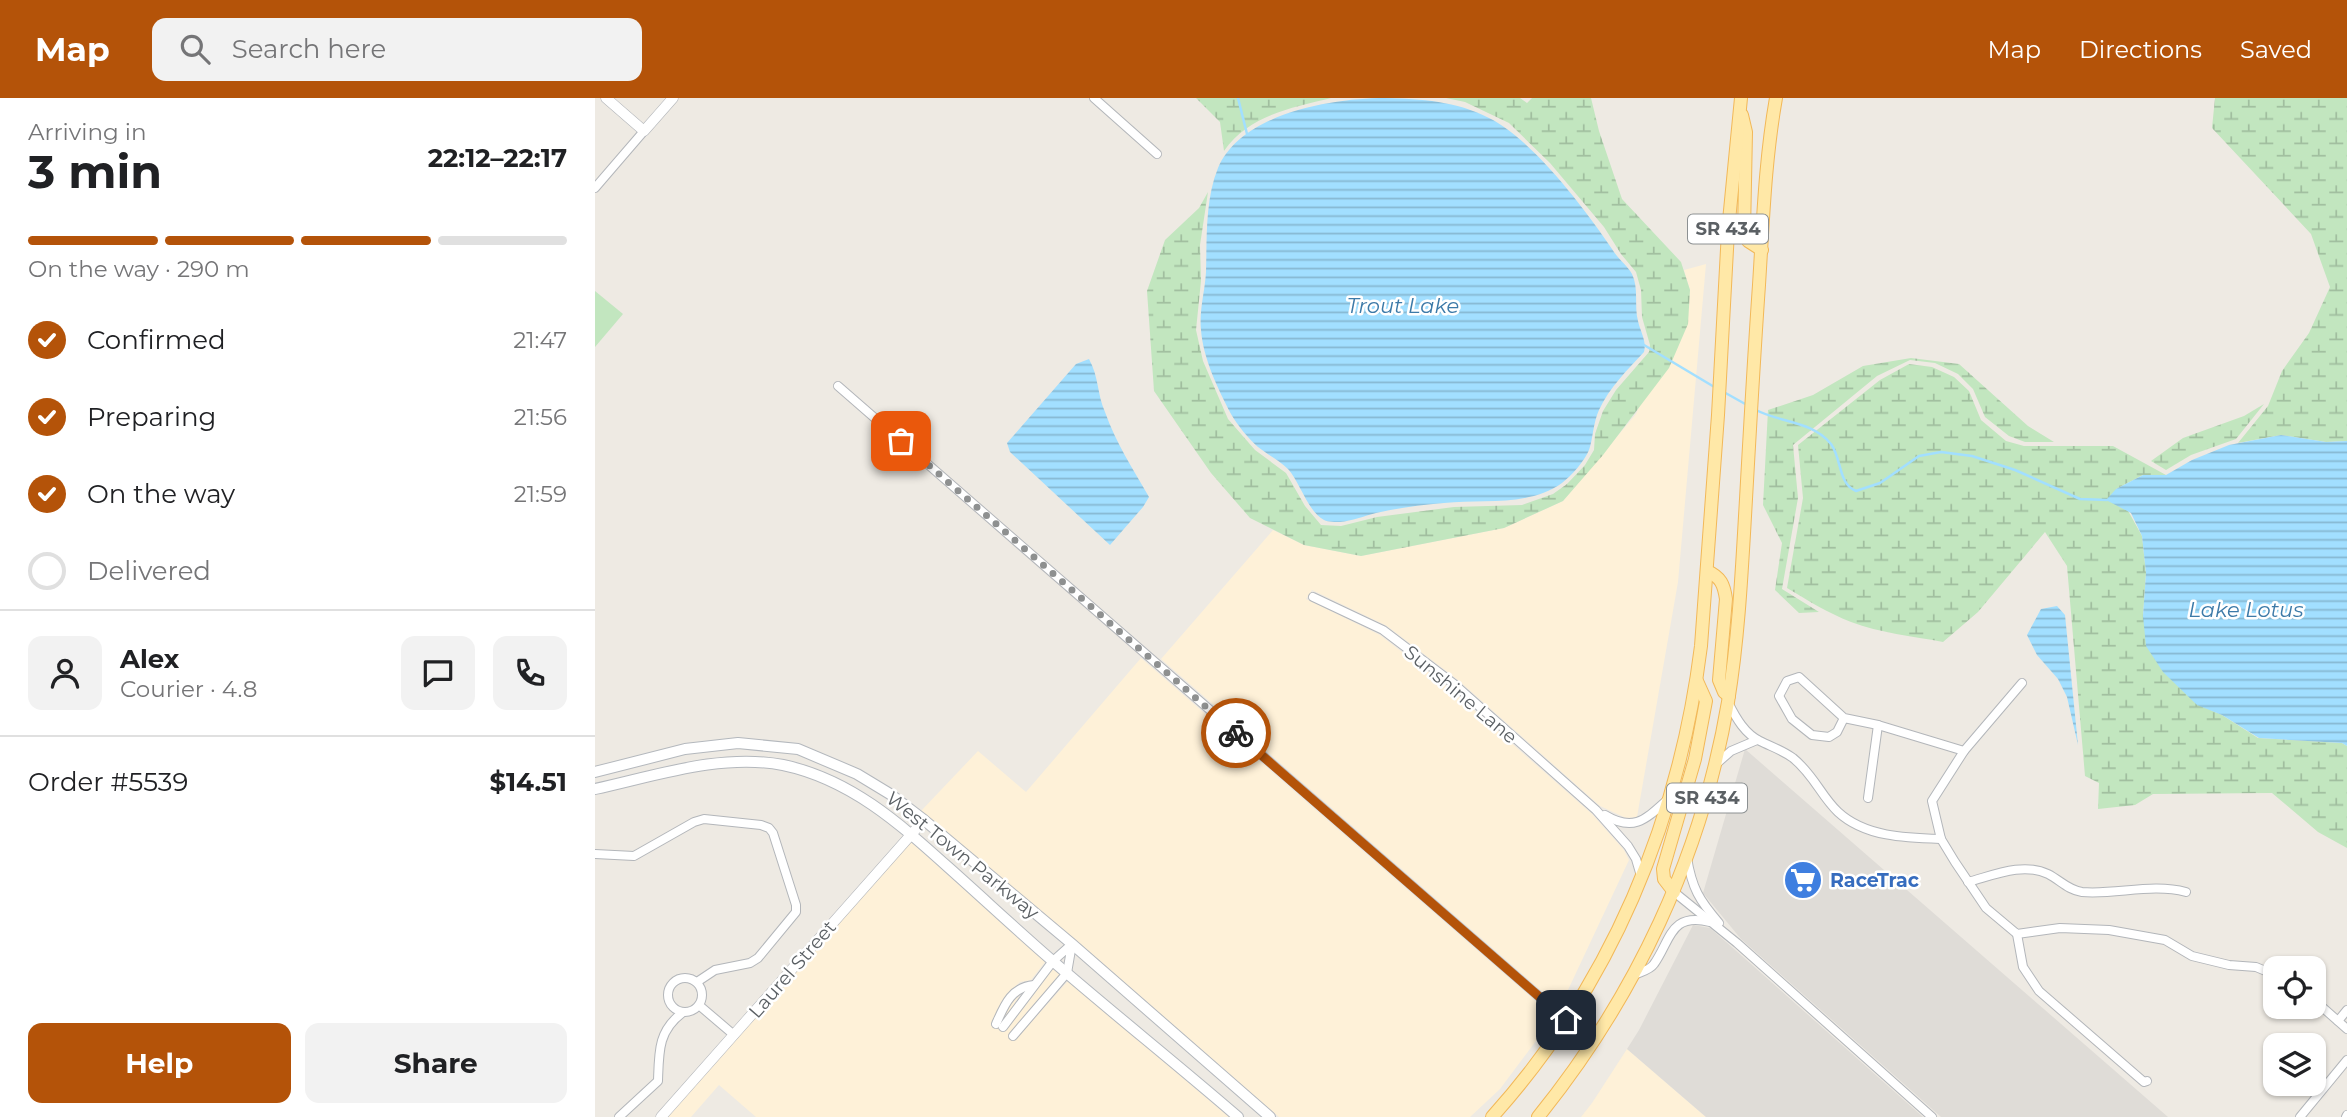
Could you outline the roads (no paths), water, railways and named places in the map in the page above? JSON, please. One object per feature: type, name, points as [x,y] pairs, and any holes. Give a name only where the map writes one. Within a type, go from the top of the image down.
[{"type":"main road","name":"SR 434","points":[[1538,1117],[1592,1045],[1634,975],[1674,892],[1704,810],[1715,765],[1729,699],[1739,620],[1765,188],[1776,98]]},
{"type":"main road","name":"SR 434","points":[[1492,1117],[1531,1071],[1607,953],[1641,879],[1671,796],[1696,681],[1707,571],[1728,230],[1740,100]]},
{"type":"main road","points":[[1740,100],[1746,132],[1744,232],[1748,242],[1762,250]]},
{"type":"main road","points":[[1707,571],[1718,577],[1725,587],[1720,680],[1729,699]]},
{"type":"main road","points":[[1674,892],[1664,879],[1663,869],[1682,808],[1706,701],[1696,681]]},
{"type":"main road","name":"West Town Parkway","points":[[595,772],[685,749],[739,743],[798,749],[857,774],[890,794],[924,820],[1072,944],[1270,1117]]},
{"type":"main road","name":"West Town Parkway","points":[[595,789],[703,765],[758,762],[783,765],[842,785],[880,808],[1067,974],[1238,1117]]},
{"type":"street","points":[[606,98],[644,131]]},
{"type":"street","points":[[595,188],[673,98]]},
{"type":"street","points":[[1094,98],[1157,154]]},
{"type":"street","points":[[838,386],[1566,1020]]},
{"type":"street","name":"Sunshine Lane","points":[[1313,597],[1384,630],[1454,684],[1596,810],[1629,846],[1636,859],[1641,879]]},
{"type":"street","points":[[1844,718],[1837,732],[1829,737],[1812,735],[1792,719],[1779,696],[1787,681],[1799,677],[1844,718],[1878,725],[1964,751]]},
{"type":"street","points":[[2022,683],[1964,751],[1932,801],[1941,839],[1986,908],[2017,934],[2022,967],[2039,991],[2147,1082]]},
{"type":"street","points":[[1729,699],[1738,720],[1757,740],[1782,750],[1807,769],[1837,812],[1861,827],[1887,835],[1941,839]]},
{"type":"street","points":[[1868,798],[1878,725]]},
{"type":"street","points":[[1715,765],[1731,751],[1757,740]]},
{"type":"street","name":"Sunshine Lane","points":[[1596,810],[1624,823],[1637,823],[1647,818],[1671,796]]},
{"type":"street","points":[[595,854],[634,856],[704,819],[761,825],[773,833],[796,912],[758,958],[750,963],[715,970],[697,982]]},
{"type":"street","name":"Laurel Street","points":[[661,1117],[924,820]]},
{"type":"street","points":[[1687,857],[1694,890],[1702,904],[1737,943]]},
{"type":"street","points":[[1968,882],[2025,868],[2049,874],[2063,886],[2079,892],[2171,888],[2186,892]]},
{"type":"street","points":[[1674,892],[1737,943],[1932,1117]]},
{"type":"street","points":[[1634,975],[1652,967],[1671,931],[1682,922],[1700,920],[1712,923]]},
{"type":"street","points":[[2017,934],[2060,928],[2109,930],[2165,940],[2192,956],[2263,970]]},
{"type":"street","points":[[1000,1026],[1053,961],[1072,944]]},
{"type":"street","points":[[1013,1036],[1067,974],[1072,944]]},
{"type":"street","points":[[619,1117],[658,1081],[659,1051],[669,1023],[682,1013],[691,1012],[703,999],[697,982],[689,978],[680,978],[672,984],[668,992],[674,1009],[682,1013]]},
{"type":"street","points":[[699,1006],[734,1035]]},
{"type":"street","points":[[2326,1010],[2347,1029]]},
{"type":"street","points":[[2338,1021],[2347,1010]]},
{"type":"street","points":[[2300,1117],[2347,1060]]},
{"type":"water","name":"Trout Lake","points":[[1385,98],[1439,102],[1477,112],[1506,128],[1540,158],[1573,196],[1632,274],[1637,315],[1645,348],[1603,402],[1584,459],[1566,480],[1549,491],[1520,499],[1418,506],[1330,522],[1313,510],[1288,469],[1243,432],[1231,414],[1212,373],[1202,341],[1201,323],[1209,206],[1218,168],[1230,149],[1246,134],[1291,112],[1340,101]]},
{"type":"water","points":[[1089,359],[1109,423],[1149,497],[1110,545],[1010,452],[1007,443],[1076,364]]},
{"type":"water","name":"Lake Lotus","points":[[2281,435],[2326,442],[2347,441],[2347,746],[2342,743],[2259,738],[2222,715],[2197,705],[2163,672],[2146,646],[2143,616],[2146,573],[2142,536],[2131,513],[2106,500],[2116,489],[2143,475],[2166,475],[2192,460],[2229,445]]},
{"type":"water","points":[[2057,606],[2065,615],[2078,745],[2067,697],[2058,679],[2037,655],[2027,635],[2041,609]]},
{"type":"waterway","points":[[1238,98],[1247,134]]},
{"type":"waterway","points":[[1644,345],[1716,388]]},
{"type":"waterway","points":[[1722,391],[1747,405]]},
{"type":"waterway","points":[[1756,410],[1806,427],[1823,436],[1834,450],[1846,483],[1856,491],[1880,483],[1919,456],[1941,452],[1972,456],[2015,470],[2080,499],[2107,500]]},
{"type":"place","name":"RaceTrac","points":[[1803,880]]}]
